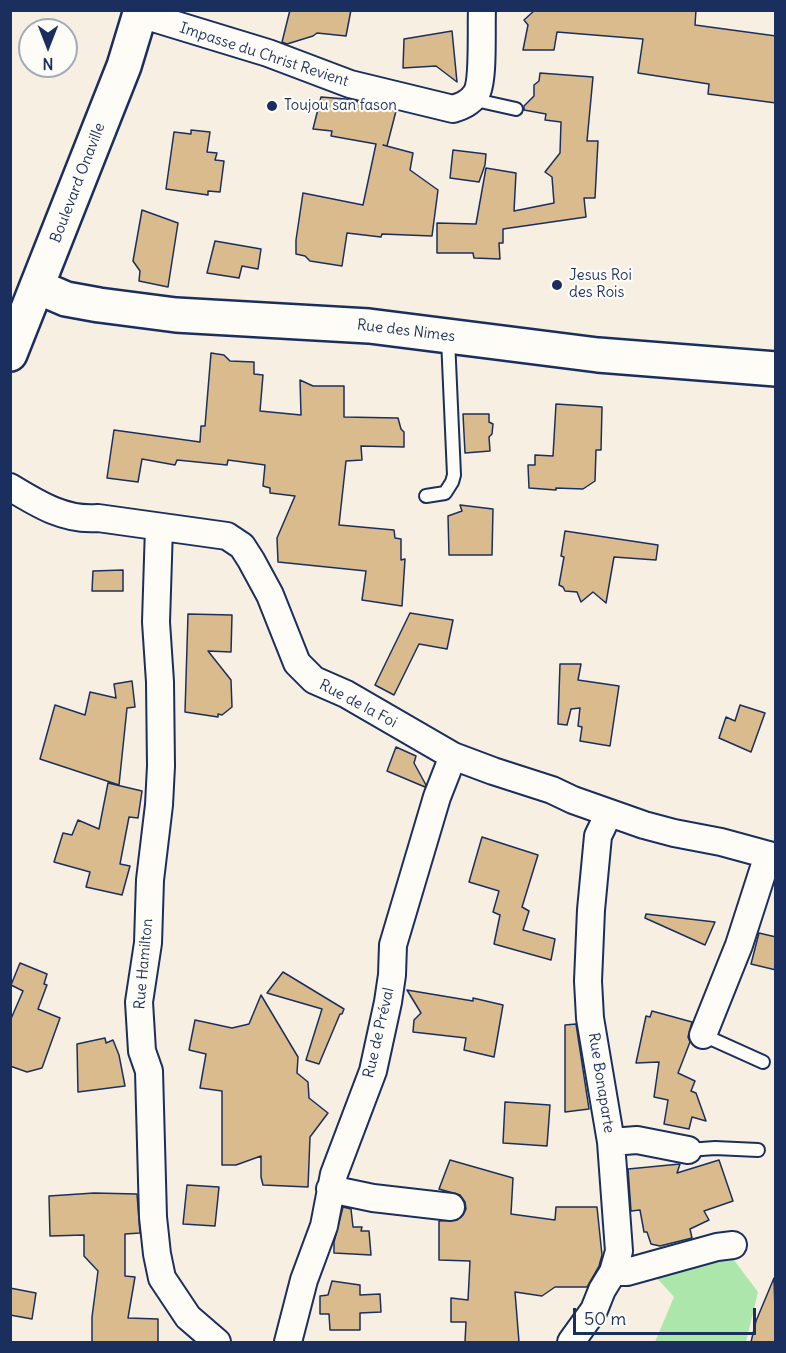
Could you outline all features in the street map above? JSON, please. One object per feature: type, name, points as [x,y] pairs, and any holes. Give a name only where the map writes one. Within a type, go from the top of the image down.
[{"type":"street","points":[[471,99],[477,94],[480,77],[482,10]]},
{"type":"street","name":"Impasse du Christ Revient","points":[[141,12],[268,53],[350,84],[453,109],[465,105],[471,99]]},
{"type":"street","name":"Boulevard Onaville","points":[[14,336],[38,286],[124,66],[141,12]]},
{"type":"street","name":"Rue des Nimes","points":[[38,286],[66,299],[176,315],[323,322],[411,331],[598,356],[776,369]]},
{"type":"street","name":"Rue de la Foi","points":[[10,487],[62,515],[227,536],[242,546],[270,595],[297,663],[314,680],[346,694],[453,756],[526,783],[552,790],[609,813],[674,833],[721,842],[772,856]]},
{"type":"street","name":"Rue Hamilton","points":[[159,526],[156,622],[160,682],[161,766],[159,806],[150,880],[148,942],[139,1002],[140,1025],[142,1051],[149,1071],[153,1208],[157,1254],[162,1278],[188,1317],[209,1340]]},
{"type":"street","name":"Rue de Préval","points":[[288,1342],[304,1280],[324,1226],[330,1189],[373,1071],[388,1002],[395,936],[436,797],[453,756]]},
{"type":"street","name":"Rue Bonaparte","points":[[571,1342],[594,1310],[602,1290],[614,1272],[619,1251],[611,1142],[590,1017],[588,981],[591,910],[598,836],[609,813]]},
{"type":"street","points":[[703,1035],[772,856]]},
{"type":"street","points":[[611,1142],[637,1140],[688,1150]]},
{"type":"street","points":[[330,1189],[373,1198],[451,1207]]},
{"type":"street","points":[[614,1272],[627,1272],[717,1246],[733,1245]]},
{"type":"lane","points":[[471,99],[516,109]]},
{"type":"lane","points":[[426,496],[445,493],[454,475],[448,336]]},
{"type":"lane","points":[[703,1035],[763,1062]]},
{"type":"lane","points":[[688,1150],[715,1148],[758,1150]]},
{"type":"green space","points":[[731,1256],[758,1292],[746,1342],[655,1342],[674,1297],[656,1277]]},
{"type":"building","points":[[290,10],[351,10],[346,36],[317,33],[287,44],[282,42]]},
{"type":"building","points":[[535,10],[696,10],[695,25],[776,36],[776,103],[708,94],[709,84],[638,73],[643,39],[557,32],[554,50],[523,50],[528,25],[524,20]]},
{"type":"building","points":[[452,31],[457,82],[436,66],[403,68],[404,39]]},
{"type":"building","points":[[540,73],[593,77],[587,141],[598,141],[595,198],[584,198],[586,217],[503,229],[503,243],[499,243],[500,259],[474,258],[473,253],[437,253],[437,223],[476,224],[486,168],[516,173],[514,211],[554,203],[552,177],[545,172],[560,153],[561,122],[545,120],[546,114],[524,110],[524,106],[534,96],[534,85],[539,81]]},
{"type":"building","points":[[321,97],[346,99],[396,111],[387,146],[383,145],[413,153],[410,170],[438,190],[432,236],[382,234],[381,237],[347,233],[342,266],[310,261],[305,256],[296,254],[303,193],[363,205],[376,144],[331,136],[332,131],[313,129]]},
{"type":"building","points":[[191,130],[210,132],[207,152],[217,153],[215,160],[224,161],[220,192],[208,191],[208,195],[166,189],[174,132],[191,134]]},
{"type":"building","points":[[453,150],[486,154],[479,182],[450,178]]},
{"type":"building","points":[[142,210],[178,223],[168,287],[139,281],[140,271],[133,261]]},
{"type":"building","points":[[215,241],[261,249],[258,269],[242,266],[239,278],[207,273]]},
{"type":"building","points":[[211,353],[224,355],[230,361],[254,362],[254,374],[263,375],[260,411],[301,415],[300,380],[313,386],[344,386],[344,417],[398,418],[404,432],[404,447],[361,446],[362,460],[346,461],[339,525],[394,530],[395,538],[401,539],[401,560],[405,559],[402,606],[362,600],[366,571],[278,562],[277,538],[295,496],[270,493],[270,488],[263,486],[265,465],[228,460],[227,465],[177,460],[175,465],[142,459],[138,482],[107,478],[114,430],[200,442],[201,426],[205,426]]},
{"type":"building","points":[[556,404],[602,407],[601,450],[596,450],[595,481],[583,489],[529,488],[528,465],[535,465],[535,455],[553,456]]},
{"type":"building","points":[[463,414],[489,414],[489,422],[493,424],[492,434],[489,437],[490,451],[465,453]]},
{"type":"building","points":[[460,505],[493,509],[492,555],[449,555],[448,516],[462,511]]},
{"type":"building","points":[[565,531],[658,545],[656,560],[614,557],[606,603],[593,592],[581,602],[577,592],[565,591],[559,585],[564,557],[561,556]]},
{"type":"building","points":[[123,570],[123,591],[92,591],[93,571]]},
{"type":"building","points":[[410,613],[453,620],[447,649],[419,644],[394,695],[375,685]]},
{"type":"building","points":[[188,614],[232,615],[231,652],[208,651],[231,680],[232,707],[222,715],[218,714],[218,717],[185,712]]},
{"type":"building","points":[[560,664],[581,664],[578,680],[619,686],[610,746],[580,741],[582,727],[578,726],[580,708],[571,709],[567,725],[558,724]]},
{"type":"building","points":[[132,681],[135,707],[127,708],[119,785],[40,759],[55,705],[85,715],[90,692],[116,698],[114,684]]},
{"type":"building","points":[[740,705],[765,713],[751,752],[719,738],[726,717],[735,721]]},
{"type":"building","points":[[396,747],[416,756],[414,763],[425,787],[387,771]]},
{"type":"building","points":[[108,783],[142,791],[138,818],[129,817],[120,864],[130,866],[122,895],[86,887],[90,872],[54,862],[63,833],[72,835],[78,820],[99,829]]},
{"type":"building","points":[[482,837],[538,855],[522,907],[529,911],[523,930],[555,939],[551,960],[494,944],[500,915],[493,912],[499,891],[469,882]]},
{"type":"building","points":[[646,914],[715,922],[705,945],[645,918]]},
{"type":"building","points":[[759,933],[776,937],[776,970],[751,964]]},
{"type":"building","points":[[20,963],[47,974],[44,984],[47,985],[38,1009],[60,1018],[42,1068],[27,1072],[10,1066],[10,1021],[23,991],[11,985]]},
{"type":"building","points":[[283,972],[344,1009],[319,1064],[306,1060],[322,1009],[267,993]]},
{"type":"building","points":[[407,990],[473,1001],[473,998],[503,1005],[494,1057],[464,1050],[466,1038],[413,1032],[414,1020],[421,1013]]},
{"type":"building","points":[[261,995],[298,1057],[297,1073],[308,1082],[309,1098],[328,1113],[310,1137],[308,1187],[263,1185],[261,1156],[236,1165],[222,1165],[222,1091],[200,1088],[206,1054],[189,1050],[195,1020],[232,1028],[249,1024]]},
{"type":"building","points":[[652,1011],[692,1022],[688,1037],[690,1042],[678,1073],[695,1081],[691,1091],[696,1093],[706,1121],[692,1117],[689,1129],[664,1124],[668,1100],[654,1097],[659,1062],[636,1063],[646,1016],[650,1017]]},
{"type":"building","points":[[576,1024],[589,1109],[565,1112],[565,1025]]},
{"type":"building","points":[[105,1038],[106,1043],[113,1040],[119,1055],[125,1086],[78,1092],[77,1044]]},
{"type":"building","points":[[505,1102],[550,1105],[547,1146],[503,1143]]},
{"type":"building","points":[[450,1160],[513,1178],[511,1214],[555,1220],[556,1207],[597,1207],[602,1255],[599,1266],[587,1287],[555,1287],[542,1296],[515,1292],[519,1342],[465,1342],[466,1322],[451,1322],[451,1298],[468,1300],[470,1261],[439,1260],[439,1221],[457,1220],[466,1209],[465,1202],[460,1195],[439,1189]]},
{"type":"building","points":[[719,1160],[733,1201],[704,1211],[709,1220],[690,1229],[692,1238],[660,1246],[651,1244],[647,1232],[644,1232],[640,1210],[631,1211],[628,1169],[680,1164],[677,1173]]},
{"type":"building","points":[[187,1185],[219,1187],[215,1226],[183,1224]]},
{"type":"building","points":[[94,1193],[137,1194],[140,1233],[125,1234],[125,1276],[135,1277],[128,1318],[158,1319],[158,1342],[92,1342],[92,1317],[98,1271],[84,1256],[84,1235],[50,1236],[49,1196]]},
{"type":"building","points":[[343,1207],[351,1209],[353,1227],[362,1227],[361,1231],[369,1231],[371,1255],[334,1253],[334,1242]]},
{"type":"building","points":[[774,1278],[776,1342],[751,1342],[756,1321]]},
{"type":"building","points":[[332,1281],[360,1285],[360,1295],[380,1294],[381,1312],[360,1313],[360,1330],[330,1330],[329,1314],[320,1314],[320,1296],[328,1295]]},
{"type":"building","points":[[10,1288],[36,1293],[32,1319],[10,1315]]},
{"type":"place","name":"Toujou san fason","points":[[272,106]]},
{"type":"place","name":"Jesus Roi des Rois","points":[[557,285]]}]
